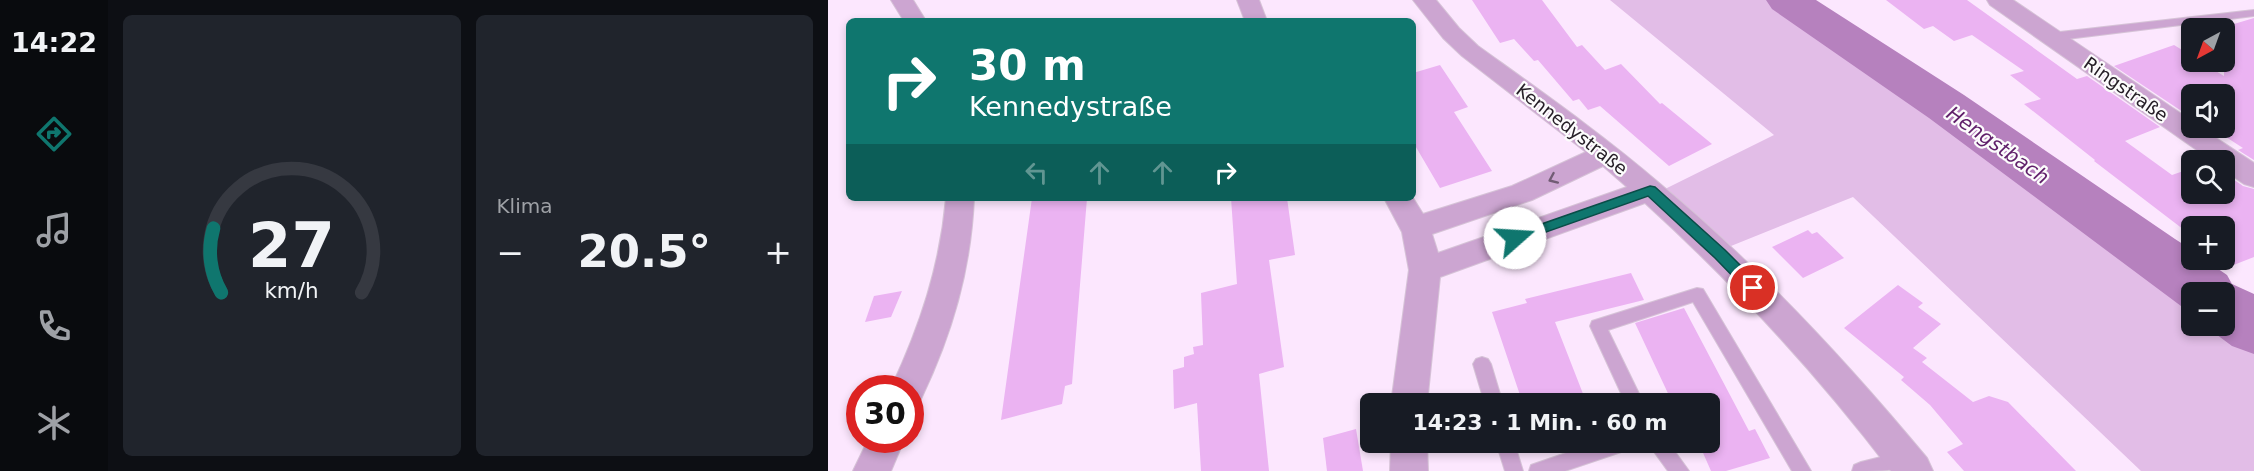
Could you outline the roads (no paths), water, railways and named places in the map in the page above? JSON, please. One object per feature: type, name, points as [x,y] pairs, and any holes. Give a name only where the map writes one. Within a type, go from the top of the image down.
[{"type":"street","points":[[902,0],[913,18]]},
{"type":"street","points":[[1248,0],[1255,18]]},
{"type":"street","name":"Kennedystraße","points":[[1424,0],[1451,33],[1470,51],[1606,154],[1650,190],[1720,254],[1786,321],[1909,465]]},
{"type":"street","name":"Ringstraße","points":[[1998,0],[2254,177]]},
{"type":"street","points":[[1416,228],[1522,193],[1606,154]]},
{"type":"street","points":[[1425,270],[1650,190]]},
{"type":"street","points":[[915,375],[943,309],[951,279],[957,245],[960,201]]},
{"type":"street","points":[[1400,201],[1416,228],[1423,249],[1425,270],[1410,393]]},
{"type":"street","points":[[872,471],[880,453]]},
{"type":"street","points":[[1409,453],[1409,471]]},
{"type":"lane","points":[[2051,37],[2254,13]]},
{"type":"lane","points":[[1630,393],[1598,326],[1697,294],[1802,471]]},
{"type":"lane","points":[[1482,364],[1491,393]]},
{"type":"lane","points":[[1508,453],[1514,471]]},
{"type":"lane","points":[[1538,471],[1593,453]]},
{"type":"lane","points":[[1665,453],[1680,471]]},
{"type":"lane","points":[[1861,471],[1909,465]]},
{"type":"waterway","name":"Hengstbach","points":[[1787,0],[1894,70],[1999,143],[2192,282]]},
{"type":"waterway","name":"Hengstbach","points":[[2235,314],[2254,328]]}]
